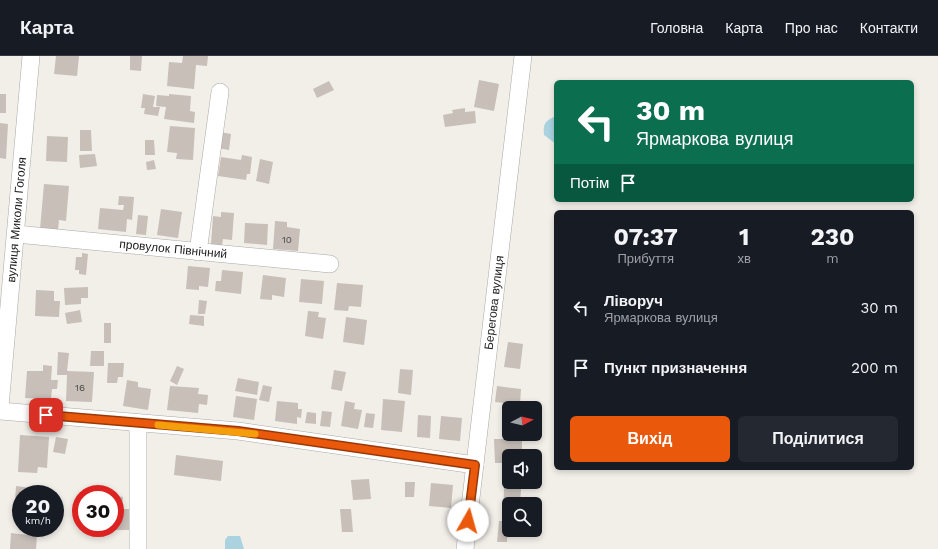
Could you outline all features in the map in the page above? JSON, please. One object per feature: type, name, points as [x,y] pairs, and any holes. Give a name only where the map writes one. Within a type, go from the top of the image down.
[{"type":"street","name":"вулиця Миколи Гоголя","points":[[0,407],[31,56]]},
{"type":"street","name":"Берегова вулиця","points":[[465,549],[523,56]]},
{"type":"street","points":[[198,252],[220,92]]},
{"type":"street","name":"провулок Північний","points":[[16,234],[330,264]]},
{"type":"street","points":[[0,411],[238,431],[475,465]]},
{"type":"street","points":[[138,423],[138,549]]},
{"type":"water","points":[[554,117],[554,142],[544,135],[544,125],[549,119]]},
{"type":"water","points":[[228,536],[240,536],[244,549],[225,549],[225,540]]},
{"type":"building","points":[[56,56],[79,56],[77,76],[54,74]]},
{"type":"building","points":[[130,56],[142,56],[141,71],[130,70]]},
{"type":"building","points":[[183,56],[208,56],[207,66],[196,65],[194,89],[167,86],[169,62],[182,63]]},
{"type":"building","points":[[479,80],[499,84],[494,111],[474,107]]},
{"type":"building","points":[[329,81],[334,90],[317,98],[313,89]]},
{"type":"building","points":[[0,94],[6,94],[6,113],[0,113]]},
{"type":"building","points":[[143,94],[155,96],[153,107],[160,107],[158,116],[144,114],[145,108],[141,108]]},
{"type":"building","points":[[169,94],[191,96],[190,111],[195,112],[194,123],[164,119],[166,107],[156,106],[157,95],[169,96]]},
{"type":"building","points":[[465,108],[465,112],[475,111],[476,123],[445,127],[443,115],[453,113],[452,110]]},
{"type":"building","points":[[0,123],[8,124],[6,159],[0,158]]},
{"type":"building","points":[[170,126],[195,128],[193,160],[176,159],[177,153],[167,152]]},
{"type":"building","points":[[80,130],[91,130],[92,151],[80,151]]},
{"type":"building","points":[[219,132],[231,134],[229,150],[217,148]]},
{"type":"building","points":[[47,136],[68,137],[67,162],[46,161]]},
{"type":"building","points":[[145,140],[154,140],[155,155],[145,155]]},
{"type":"building","points":[[95,154],[97,166],[80,168],[79,155]]},
{"type":"building","points":[[242,155],[252,157],[250,174],[247,174],[246,180],[218,176],[221,157],[241,160]]},
{"type":"building","points":[[260,159],[273,162],[269,184],[256,181]]},
{"type":"building","points":[[154,160],[156,169],[147,170],[146,162]]},
{"type":"building","points":[[44,184],[69,186],[66,221],[59,220],[58,230],[40,229]]},
{"type":"building","points":[[119,196],[134,197],[132,220],[127,219],[126,232],[98,229],[100,208],[123,210],[124,205],[118,205]]},
{"type":"building","points":[[161,209],[182,212],[178,238],[157,235]]},
{"type":"building","points":[[221,212],[234,213],[232,240],[223,239],[222,245],[211,244],[213,216],[221,217]]},
{"type":"building","points":[[138,215],[148,216],[146,235],[136,234]]},
{"type":"building","points":[[275,221],[287,222],[287,227],[300,229],[298,251],[273,249]]},
{"type":"building","points":[[245,223],[268,224],[267,245],[244,243]]},
{"type":"building","points":[[82,253],[88,254],[86,275],[79,274],[79,270],[75,270],[76,257],[82,257]]},
{"type":"building","points":[[188,266],[210,268],[208,287],[199,286],[199,290],[186,289]]},
{"type":"building","points":[[222,270],[243,272],[241,294],[215,291],[216,281],[221,281]]},
{"type":"building","points":[[263,275],[286,278],[284,297],[272,295],[272,300],[260,299]]},
{"type":"building","points":[[301,279],[324,281],[322,304],[299,302]]},
{"type":"building","points":[[337,283],[363,285],[361,307],[349,306],[348,311],[334,310]]},
{"type":"building","points":[[88,287],[88,298],[81,298],[81,304],[65,305],[64,288]]},
{"type":"building","points":[[36,290],[54,291],[54,301],[60,301],[59,317],[35,316]]},
{"type":"building","points":[[199,300],[207,301],[205,314],[198,314]]},
{"type":"building","points":[[80,310],[82,322],[67,324],[65,313]]},
{"type":"building","points":[[308,311],[319,312],[318,317],[326,318],[323,339],[305,336]]},
{"type":"building","points":[[190,315],[204,316],[204,326],[189,324]]},
{"type":"building","points":[[346,317],[367,320],[364,345],[343,342]]},
{"type":"building","points":[[104,323],[111,323],[111,343],[104,343]]},
{"type":"building","points":[[508,342],[523,344],[520,369],[504,367]]},
{"type":"building","points":[[91,351],[104,351],[104,366],[90,366]]},
{"type":"building","points":[[58,352],[69,353],[67,371],[94,372],[92,402],[66,401],[67,375],[57,375]]},
{"type":"building","points":[[108,363],[124,363],[123,377],[118,377],[117,383],[107,383]]},
{"type":"building","points":[[43,365],[52,366],[51,380],[58,380],[57,389],[52,389],[51,399],[25,398],[27,371],[43,371]]},
{"type":"building","points":[[177,366],[184,369],[177,385],[170,381]]},
{"type":"building","points":[[400,369],[413,370],[411,395],[398,393]]},
{"type":"building","points":[[334,370],[346,372],[342,391],[331,389]]},
{"type":"building","points":[[238,378],[259,382],[257,395],[235,391]]},
{"type":"building","points":[[127,380],[138,382],[138,387],[151,389],[148,410],[123,406]]},
{"type":"building","points":[[263,385],[272,387],[269,402],[259,400]]},
{"type":"building","points":[[170,386],[199,388],[198,394],[208,395],[207,405],[199,404],[198,413],[167,410]]},
{"type":"building","points":[[497,386],[521,389],[520,401],[495,402]]},
{"type":"building","points":[[236,396],[257,399],[254,420],[233,417]]},
{"type":"building","points":[[383,399],[405,401],[402,432],[381,430]]},
{"type":"building","points":[[277,401],[298,403],[298,409],[302,409],[301,418],[297,417],[297,424],[275,421]]},
{"type":"building","points":[[345,401],[355,403],[354,409],[362,410],[358,429],[341,426]]},
{"type":"building","points":[[322,411],[332,412],[330,427],[320,426]]},
{"type":"building","points":[[307,412],[316,413],[316,424],[305,423]]},
{"type":"building","points":[[366,413],[375,414],[373,428],[364,427]]},
{"type":"building","points":[[418,415],[431,416],[430,438],[417,437]]},
{"type":"building","points":[[441,416],[462,418],[460,441],[439,439]]},
{"type":"building","points":[[20,435],[49,437],[47,468],[38,467],[37,473],[18,472]]},
{"type":"building","points":[[56,437],[68,439],[65,454],[53,452]]},
{"type":"building","points":[[494,439],[502,439],[502,441],[522,441],[522,449],[502,449],[502,463],[495,463]]},
{"type":"building","points":[[176,455],[223,461],[221,481],[174,475]]},
{"type":"building","points":[[369,479],[371,499],[353,500],[351,480]]},
{"type":"building","points":[[405,482],[415,482],[414,497],[405,497]]},
{"type":"building","points":[[431,483],[453,485],[451,508],[429,506]]},
{"type":"building","points":[[504,489],[521,489],[520,497],[504,497]]},
{"type":"building","points":[[124,509],[131,509],[130,530],[124,530]]},
{"type":"building","points":[[340,509],[351,509],[353,532],[342,532]]},
{"type":"building","points":[[499,521],[502,521],[502,537],[507,537],[507,542],[497,542]]},
{"type":"building","points":[[11,533],[12,537],[37,537],[36,549],[10,549]]},
{"type":"slow traffic","points":[[158,425],[238,431],[255,434]]},
{"type":"route","points":[[46,415],[238,431],[475,465],[468,521]]}]
